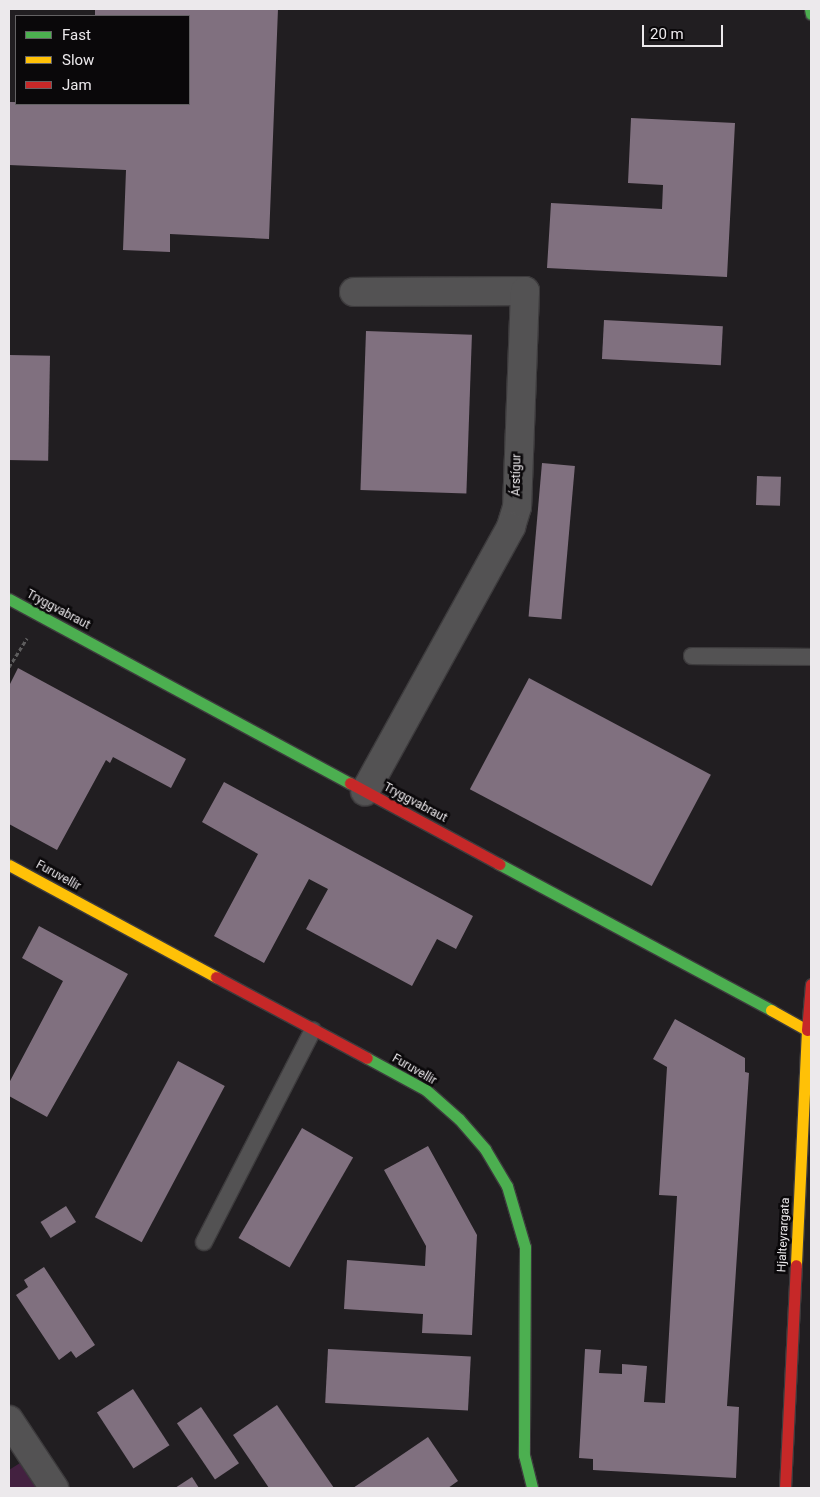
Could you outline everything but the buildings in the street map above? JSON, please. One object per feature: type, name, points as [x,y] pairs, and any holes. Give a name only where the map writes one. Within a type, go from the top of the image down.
[{"type":"main road","points":[[810,9],[811,14]]},
{"type":"main road","name":"Tryggvabraut","points":[[9,599],[809,1031]]},
{"type":"main road","name":"Furuvellir","points":[[9,865],[426,1090],[459,1119],[485,1149],[507,1186],[525,1247],[524,1455],[527,1480],[532,1488]]},
{"type":"main road","name":"Hjalteyrargata","points":[[785,1488],[811,984]]},
{"type":"street","name":"Árstígur","points":[[354,292],[525,292],[517,507],[511,527],[365,791]]},
{"type":"street","points":[[9,1420],[54,1488]]},
{"type":"lane","points":[[692,656],[811,657]]},
{"type":"lane","points":[[204,1242],[313,1030]]},
{"type":"path","points":[[9,667],[40,616]]},
{"type":"shaded area","points":[[20,1463],[37,1488],[9,1488],[9,1470]]},
{"type":"traffic: fast","points":[[810,9],[811,14]]},
{"type":"traffic: fast","points":[[9,599],[350,783]]},
{"type":"traffic: fast","points":[[499,864],[771,1010]]},
{"type":"traffic: fast","points":[[367,1058],[426,1090],[459,1119],[485,1149],[507,1186],[525,1247],[524,1455],[532,1488]]},
{"type":"traffic: slow","points":[[9,865],[216,977]]},
{"type":"traffic: slow","points":[[771,1010],[807,1030],[796,1265]]},
{"type":"traffic: jam","points":[[350,783],[499,864]]},
{"type":"traffic: jam","points":[[216,977],[367,1058]]},
{"type":"traffic: jam","points":[[807,1030],[811,984]]},
{"type":"traffic: jam","points":[[785,1488],[796,1265]]}]
